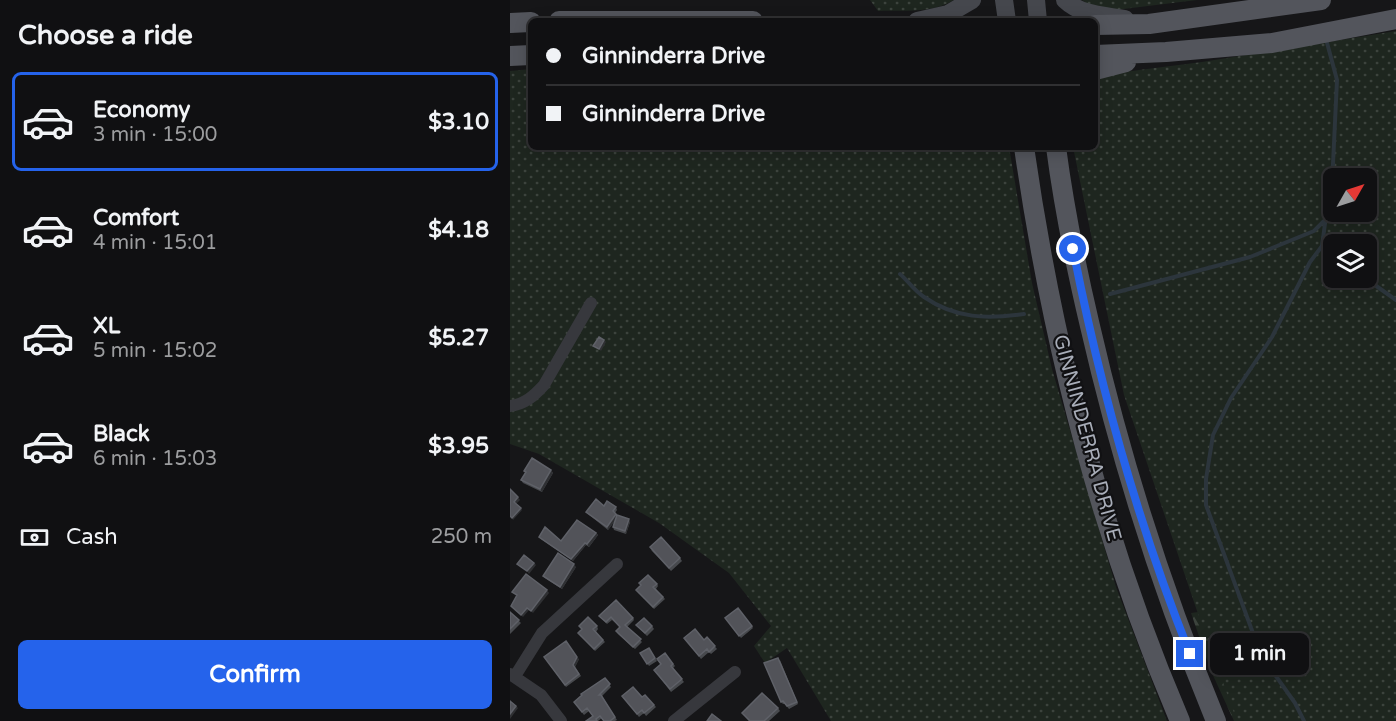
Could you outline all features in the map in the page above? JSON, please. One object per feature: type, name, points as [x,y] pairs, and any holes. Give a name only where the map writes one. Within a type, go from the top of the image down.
[{"type":"main road","points":[[930,18],[948,14],[972,0]]},
{"type":"main road","points":[[1004,0],[1007,18]]},
{"type":"main road","points":[[1036,0],[1038,18]]},
{"type":"main road","points":[[1065,0],[1088,14],[1149,24]]},
{"type":"main road","points":[[1098,25],[1149,24],[1322,0]]},
{"type":"main road","points":[[1098,55],[1272,44],[1396,19]]},
{"type":"main road","points":[[510,23],[528,22]]},
{"type":"main road","points":[[1098,69],[1166,52]]},
{"type":"main road","points":[[510,56],[528,55]]},
{"type":"main road","points":[[1019,150],[1029,184]]},
{"type":"main road","name":"GINNINDERRA DRIVE","points":[[1024,150],[1042,265],[1074,405],[1096,482],[1142,624],[1180,721]]},
{"type":"main road","name":"GINNINDERRA DRIVE","points":[[1056,150],[1062,194],[1105,390],[1125,464],[1174,615],[1216,721]]},
{"type":"main road","points":[[1061,150],[1062,194]]},
{"type":"street","points":[[510,406],[529,399],[544,385],[591,303]]},
{"type":"street","points":[[561,721],[541,695],[513,675],[542,633],[617,564]]},
{"type":"street","points":[[674,721],[735,672]]},
{"type":"green space","points":[[870,0],[954,0],[927,9],[878,11]]},
{"type":"green space","points":[[1082,0],[1197,0],[1099,12]]},
{"type":"green space","points":[[1396,31],[1396,721],[1237,721],[1124,395],[1074,150],[1098,150],[1098,77]]},
{"type":"green space","points":[[528,69],[528,150],[1010,150],[1032,283],[1052,369],[1116,587],[1167,721],[831,721],[787,648],[765,663],[754,646],[771,626],[729,573],[659,523],[539,454],[510,444],[510,71]]},
{"type":"green space","points":[[1213,610],[1258,721],[1234,721],[1211,671],[1191,613]]},
{"type":"building","points":[[599,337],[604,340],[599,349],[593,346]]},
{"type":"building","points":[[532,458],[551,470],[540,489],[521,480]]},
{"type":"building","points":[[510,489],[518,497],[514,502],[521,508],[512,518],[510,516]]},
{"type":"building","points":[[596,499],[604,506],[607,501],[616,507],[613,511],[616,514],[607,527],[586,512]]},
{"type":"building","points":[[617,515],[629,519],[625,531],[613,527]]},
{"type":"building","points":[[577,520],[596,533],[571,559],[539,537],[545,527],[561,541]]},
{"type":"building","points":[[661,537],[680,558],[669,568],[650,547]]},
{"type":"building","points":[[558,553],[574,564],[560,587],[543,576]]},
{"type":"building","points":[[524,555],[534,563],[527,571],[517,564]]},
{"type":"building","points":[[526,574],[547,590],[531,611],[527,608],[521,615],[511,606],[517,595],[512,592]]},
{"type":"building","points":[[648,575],[657,584],[653,587],[663,597],[653,607],[636,590],[641,585],[639,583]]},
{"type":"building","points":[[616,600],[633,618],[625,625],[641,639],[633,647],[616,631],[620,627],[611,617],[606,622],[599,616]]},
{"type":"building","points":[[738,608],[752,626],[739,636],[725,618]]},
{"type":"building","points":[[510,612],[519,620],[510,629]]},
{"type":"building","points":[[588,617],[597,626],[593,629],[603,640],[594,649],[578,633],[582,629],[579,626]]},
{"type":"building","points":[[644,618],[652,626],[645,633],[636,625]]},
{"type":"building","points":[[695,629],[704,640],[707,637],[715,646],[709,652],[707,649],[699,656],[684,638]]},
{"type":"building","points":[[566,641],[577,657],[573,665],[579,674],[565,685],[544,657]]},
{"type":"building","points":[[649,648],[655,658],[647,664],[640,653]]},
{"type":"building","points":[[665,653],[673,664],[671,666],[682,679],[670,689],[654,670],[661,664],[657,659]]},
{"type":"building","points":[[778,658],[797,702],[787,706],[783,701],[781,702],[764,663]]},
{"type":"building","points":[[605,678],[610,684],[599,695],[615,717],[610,721],[604,721],[600,716],[596,719],[597,721],[586,721],[593,716],[587,708],[582,712],[574,702],[581,694]]},
{"type":"building","points":[[633,687],[654,705],[644,713],[642,710],[637,714],[622,696]]},
{"type":"building","points":[[762,693],[778,708],[764,721],[750,721],[742,713]]},
{"type":"building","points":[[510,701],[516,706],[510,714]]},
{"type":"building","points":[[712,714],[721,721],[707,721]]},
{"type":"waterway","points":[[1304,721],[1295,703],[1261,655],[1206,505],[1206,479],[1213,435],[1231,398],[1272,337],[1310,262],[1322,246],[1333,164],[1337,80],[1326,39]]},
{"type":"waterway","points":[[1110,294],[1250,257],[1314,231],[1323,222]]},
{"type":"waterway","points":[[900,274],[921,295],[948,310],[985,317],[1024,314]]},
{"type":"waterway","points":[[1377,287],[1396,300]]},
{"type":"route","points":[[1073,249],[1105,390],[1125,464],[1174,615],[1190,654]]}]
